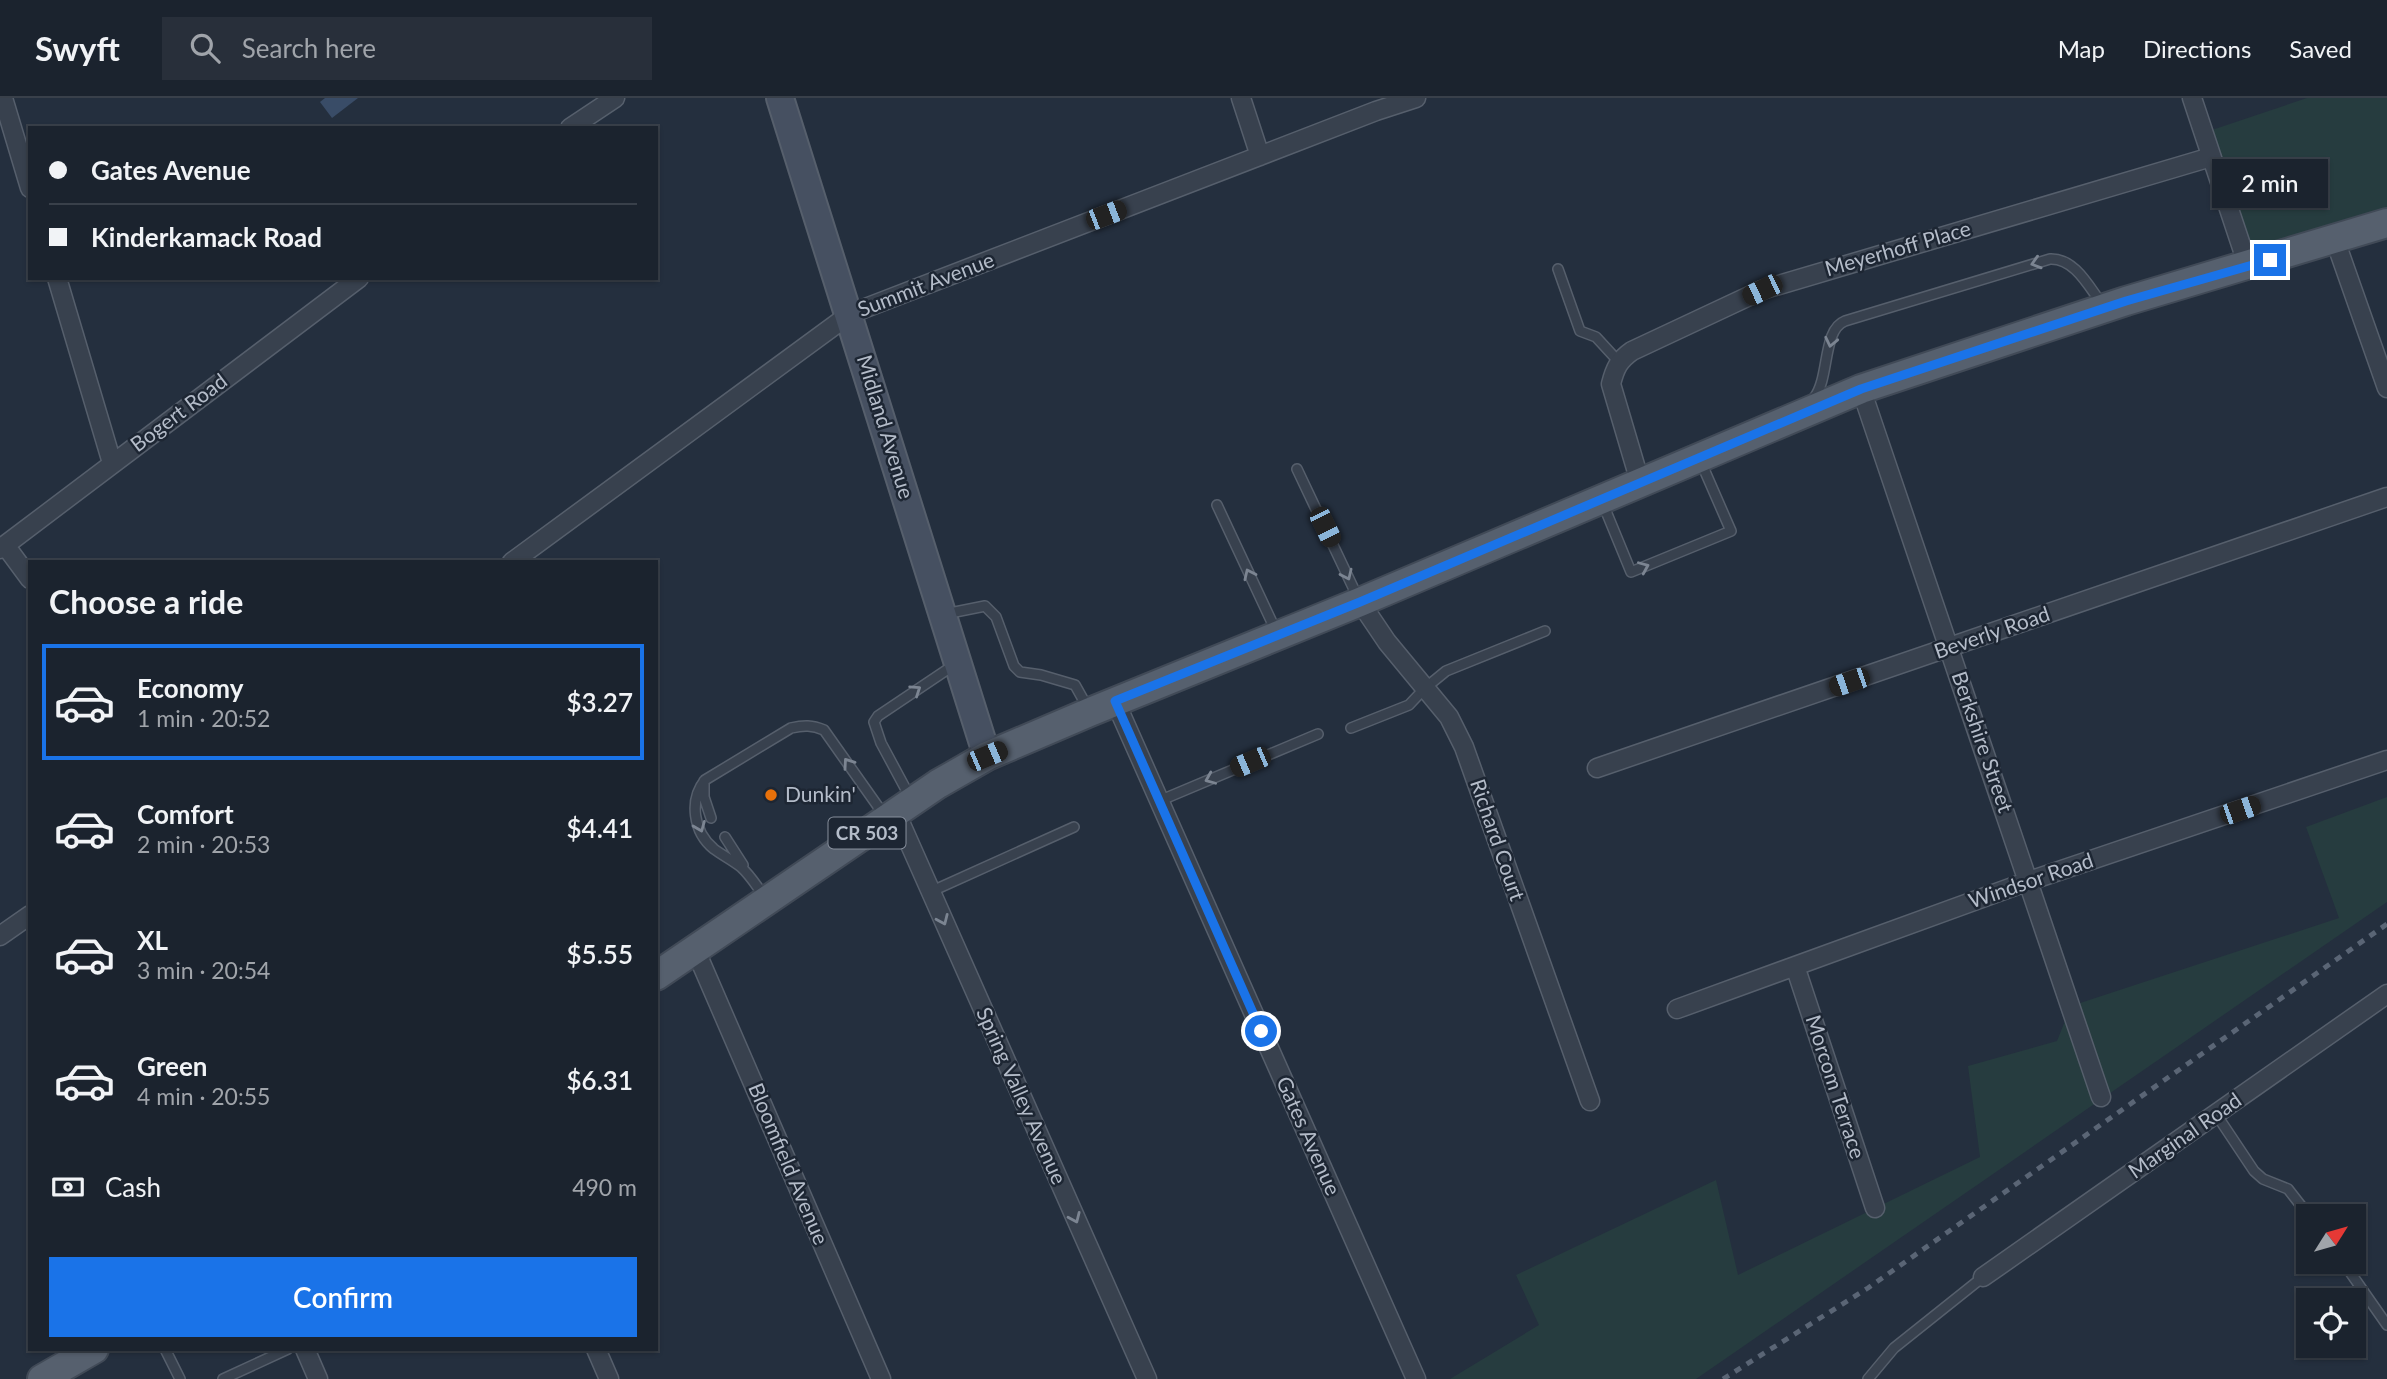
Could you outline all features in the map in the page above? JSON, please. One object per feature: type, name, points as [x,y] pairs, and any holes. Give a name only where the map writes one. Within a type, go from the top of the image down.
[{"type":"main road","name":"CR 503","points":[[658,975],[938,784],[987,756],[1102,706],[1360,602],[1861,389],[2106,308],[2387,223]]},
{"type":"main road","points":[[42,1379],[91,1351]]},
{"type":"street","points":[[3,98],[28,181]]},
{"type":"street","points":[[573,126],[615,98]]},
{"type":"street","name":"Midland Avenue","points":[[780,98],[987,756]]},
{"type":"street","points":[[1241,98],[1260,156]]},
{"type":"street","name":"Summit Avenue","points":[[515,560],[850,314],[1416,98]]},
{"type":"street","points":[[2192,98],[2248,266]]},
{"type":"street","name":"Meyerhoff Place","points":[[1619,362],[1632,351],[1762,290],[2211,157]]},
{"type":"street","points":[[2336,240],[2387,388]]},
{"type":"street","points":[[58,280],[112,463]]},
{"type":"street","name":"Bogert Road","points":[[3,547],[356,280]]},
{"type":"street","points":[[1619,362],[1611,384],[1640,482]]},
{"type":"street","name":"Berkshire Street","points":[[1861,389],[2101,1097]]},
{"type":"street","name":"Beverly Road","points":[[1597,768],[2387,497]]},
{"type":"street","points":[[3,547],[28,577]]},
{"type":"street","name":"Richard Court","points":[[1360,602],[1387,642],[1449,718],[1464,747],[1590,1101]]},
{"type":"street","name":"Gates Avenue","points":[[1102,706],[1159,801],[1416,1379]]},
{"type":"street","name":"Windsor Road","points":[[1677,1009],[2029,881],[2387,760]]},
{"type":"street","name":"Spring Valley Avenue","points":[[898,811],[930,892],[1147,1379]]},
{"type":"street","points":[[0,936],[28,916]]},
{"type":"street","name":"Bloomfield Avenue","points":[[695,949],[881,1379]]},
{"type":"street","name":"Morcom Terrace","points":[[1795,966],[1875,1208]]},
{"type":"street","name":"Marginal Road","points":[[1983,1278],[2387,994]]},
{"type":"street","points":[[306,1351],[318,1379]]},
{"type":"street","points":[[597,1351],[609,1379]]},
{"type":"lane","points":[[1802,414],[1820,391],[1833,331],[1838,323],[2057,258],[2071,265],[2106,308]]},
{"type":"lane","points":[[1558,269],[1580,331],[1597,337],[1619,362]]},
{"type":"lane","points":[[1601,499],[1631,572],[1731,531],[1699,457]]},
{"type":"lane","points":[[1297,468],[1360,602]]},
{"type":"lane","points":[[1217,505],[1278,635]]},
{"type":"lane","points":[[942,614],[985,606],[996,617],[1014,666],[1020,672],[1075,685],[1102,706]]},
{"type":"lane","points":[[1351,728],[1409,705],[1446,671],[1545,631]]},
{"type":"lane","points":[[898,811],[874,722],[878,716],[958,662]]},
{"type":"lane","points":[[749,876],[732,860],[711,847],[698,827],[694,799],[705,780],[791,728],[805,725],[824,730],[898,811]]},
{"type":"lane","points":[[1159,801],[1318,734]]},
{"type":"lane","points":[[705,780],[704,797],[711,818]]},
{"type":"lane","points":[[930,892],[1074,827]]},
{"type":"lane","points":[[725,837],[767,900]]},
{"type":"lane","points":[[2216,1114],[2254,1171],[2263,1179],[2288,1188],[2300,1204]]},
{"type":"lane","points":[[2351,1274],[2387,1325]]},
{"type":"lane","points":[[1868,1379],[1894,1348],[1983,1278]]},
{"type":"lane","points":[[166,1351],[180,1379]]},
{"type":"lane","points":[[223,1379],[284,1351]]},
{"type":"green space","points":[[2307,98],[2387,98],[2387,223],[2248,266],[2203,133]]},
{"type":"green space","points":[[2387,797],[2387,902],[1696,1379],[1450,1379],[1539,1325],[1516,1275],[1716,1180],[1738,1275],[1980,1157],[1968,1066],[2057,1041],[2071,1006],[2339,918],[2306,827]]},
{"type":"water","points":[[325,98],[358,98],[332,118],[320,102]]},
{"type":"railway","points":[[1723,1379],[1868,1288],[2387,924]]},
{"type":"place","name":"Dunkin'","points":[[771,795]]},
{"type":"route","points":[[1261,1031],[1115,701],[1360,602],[1861,389],[2126,301],[2270,260]]}]
